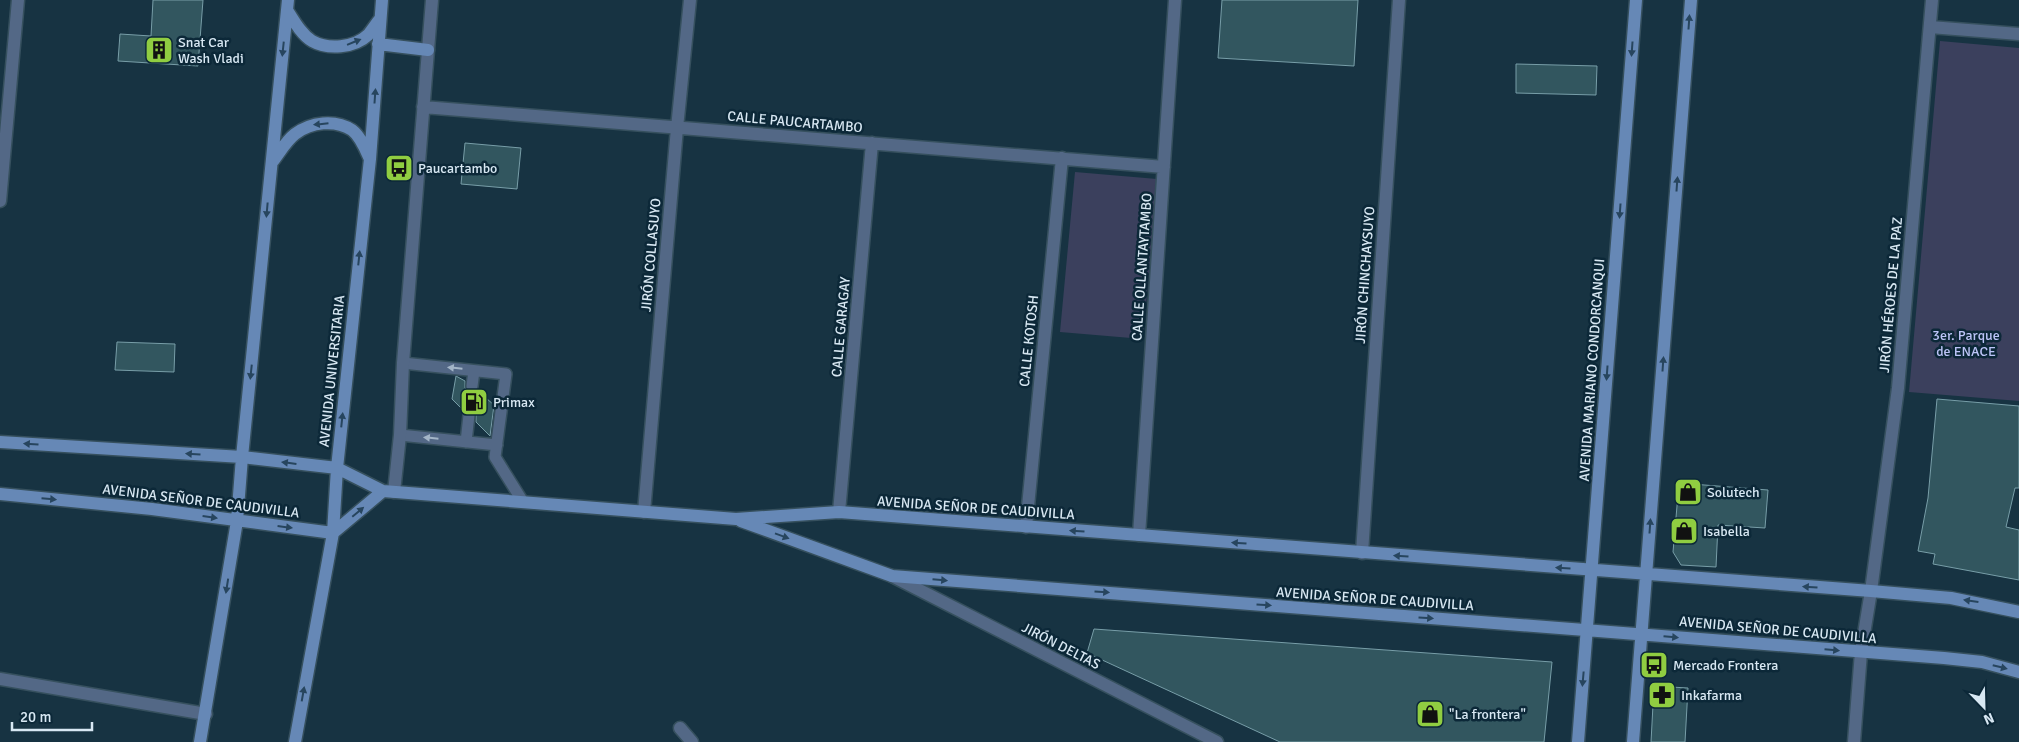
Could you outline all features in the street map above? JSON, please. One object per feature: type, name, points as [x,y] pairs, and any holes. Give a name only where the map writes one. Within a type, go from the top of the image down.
[{"type":"main road","name":"AVENIDA UNIVERSITARIA","points":[[294,742],[333,533],[337,468],[370,159],[382,0]]},
{"type":"main road","name":"AVENIDA MARIANO CONDORCANQUI","points":[[1578,742],[1636,0]]},
{"type":"main road","points":[[1633,742],[1691,0]]},
{"type":"main road","points":[[287,5],[299,29],[311,40],[326,46],[342,46],[355,43],[366,36],[380,19]]},
{"type":"main road","points":[[200,742],[237,521],[287,5]]},
{"type":"main road","points":[[378,44],[428,50]]},
{"type":"main road","points":[[271,164],[287,141],[296,133],[309,126],[326,123],[340,125],[353,131],[370,159]]},
{"type":"main road","name":"AVENIDA SEÑOR DE CAUDIVILLA","points":[[0,442],[242,457],[337,468],[389,492],[736,519],[839,512],[1871,591],[1980,602],[2019,612]]},
{"type":"main road","points":[[333,533],[389,492]]},
{"type":"main road","name":"AVENIDA SEÑOR DE CAUDIVILLA","points":[[0,494],[152,509],[333,533]]},
{"type":"main road","name":"AVENIDA SEÑOR DE CAUDIVILLA","points":[[736,519],[892,576],[1982,662],[2019,672]]},
{"type":"street","points":[[0,201],[18,0]]},
{"type":"street","points":[[389,492],[400,435],[403,362],[432,0]]},
{"type":"street","name":"JIRÓN COLLASUYO","points":[[644,512],[690,0]]},
{"type":"street","name":"CALLE OLLANTAYTAMBO","points":[[1139,535],[1176,0]]},
{"type":"street","name":"JIRÓN CHINCHAYSUYO","points":[[1362,552],[1399,0]]},
{"type":"street","name":"JIRÓN HÉROES DE LA PAZ","points":[[1854,742],[1861,652],[1898,388],[1932,0]]},
{"type":"street","points":[[1930,27],[2019,34]]},
{"type":"street","name":"CALLE PAUCARTAMBO","points":[[423,107],[1164,167]]},
{"type":"street","name":"CALLE GARAGAY","points":[[839,512],[872,144]]},
{"type":"street","name":"CALLE KOTOSH","points":[[1026,527],[1062,158]]},
{"type":"street","name":"JIRÓN DELTAS","points":[[892,576],[1217,742]]},
{"type":"street","points":[[0,679],[206,714]]},
{"type":"street","points":[[680,728],[692,742]]},
{"type":"lane","points":[[403,362],[506,374],[495,457],[523,502]]},
{"type":"lane","points":[[472,386],[474,370]]},
{"type":"lane","points":[[466,442],[469,415]]},
{"type":"lane","points":[[400,435],[497,445]]},
{"type":"green space","name":"3er. Parque de ENACE","points":[[1940,41],[2019,48],[2019,401],[1909,392]]},
{"type":"green space","points":[[1075,172],[1157,179],[1143,339],[1060,332]]},
{"type":"building","points":[[153,0],[203,0],[198,66],[118,61],[120,34],[151,36]]},
{"type":"building","points":[[1222,0],[1358,0],[1354,66],[1218,58]]},
{"type":"building","points":[[1516,64],[1597,66],[1596,95],[1516,93]]},
{"type":"building","points":[[465,143],[521,148],[517,189],[461,184]]},
{"type":"building","points":[[117,342],[175,344],[174,372],[115,370]]},
{"type":"building","points":[[456,376],[465,381],[465,388],[468,392],[478,391],[494,405],[490,436],[476,422],[474,409],[463,410],[452,399]]},
{"type":"building","points":[[1937,399],[2019,406],[2019,488],[2015,488],[2006,527],[2019,530],[2019,580],[1933,564],[1935,554],[1918,551],[1928,498]]},
{"type":"building","points":[[1679,483],[1768,490],[1765,528],[1718,525],[1716,567],[1681,565],[1673,552]]},
{"type":"building","points":[[1094,629],[1552,662],[1544,742],[1280,742],[1087,653]]},
{"type":"building","points":[[1654,686],[1688,688],[1685,742],[1651,742]]},
{"type":"place","name":"Snat Car Wash Vladi","points":[[159,50]]},
{"type":"place","name":"Paucartambo","points":[[399,168]]},
{"type":"place","name":"Primax","points":[[474,402]]},
{"type":"place","name":"Solutech","points":[[1688,492]]},
{"type":"place","name":"Isabella","points":[[1684,531]]},
{"type":"place","name":"Mercado Frontera","points":[[1654,665]]},
{"type":"place","name":"Inkafarma","points":[[1662,695]]},
{"type":"place","name":"\"La frontera\"","points":[[1430,714]]}]
